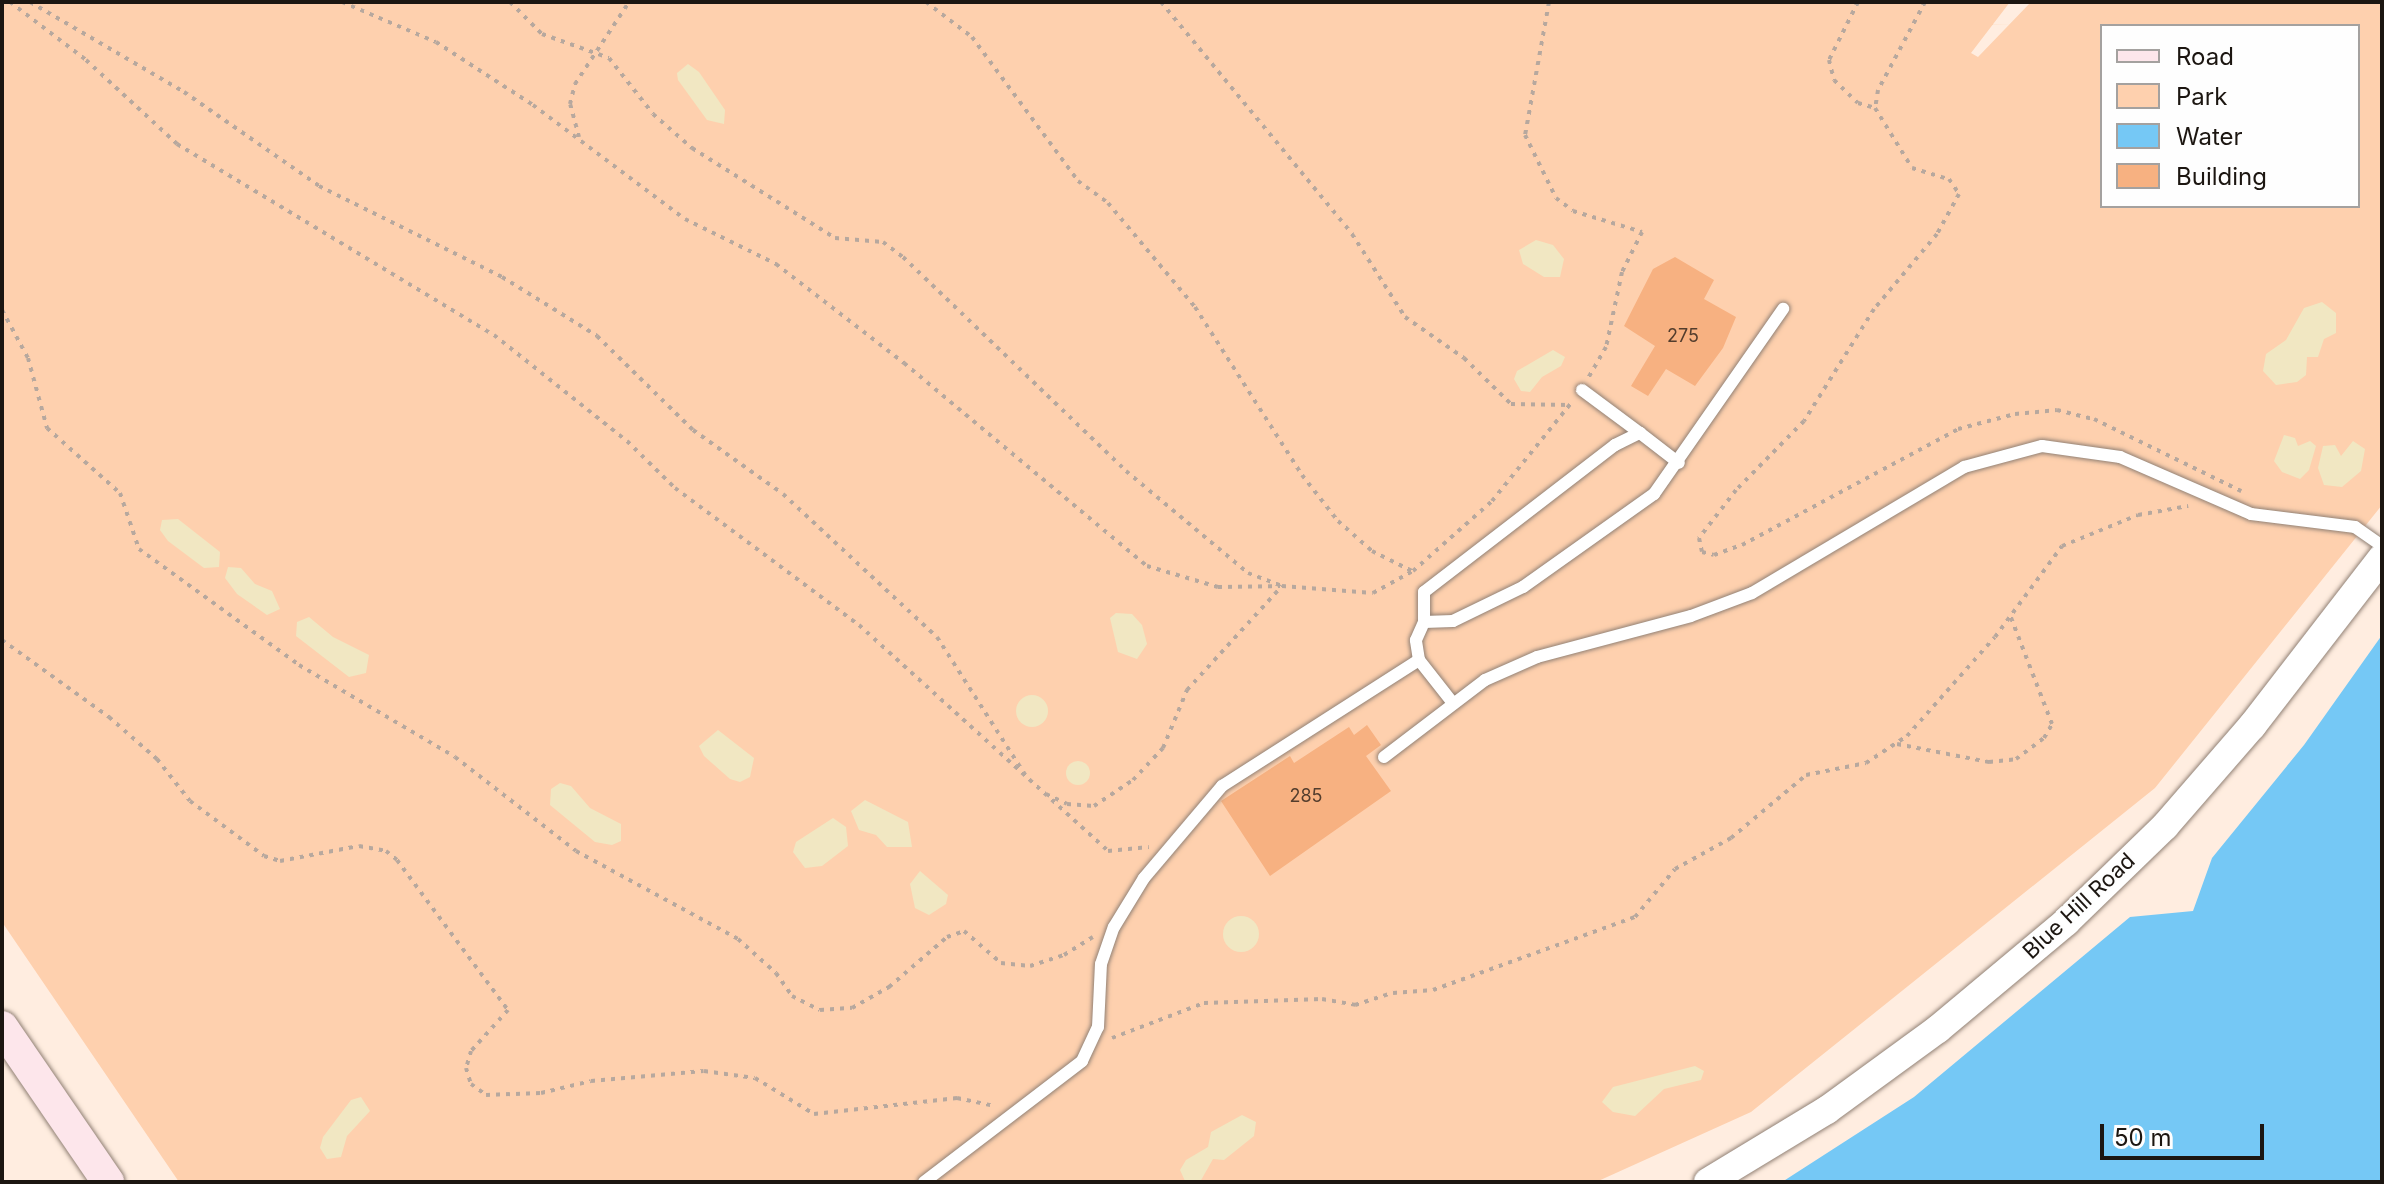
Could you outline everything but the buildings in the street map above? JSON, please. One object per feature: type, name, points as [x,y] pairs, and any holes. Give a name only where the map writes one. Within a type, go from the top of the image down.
[{"type":"main road","points":[[2,1027],[108,1182]]},
{"type":"street","name":"Blue Hill Road","points":[[1708,1182],[1851,1092],[1938,1029],[2066,922],[2165,826],[2252,726],[2382,558]]},
{"type":"lane","points":[[1424,622],[1453,621],[1523,587],[1613,527],[1654,494],[1679,463],[1783,309]]},
{"type":"lane","points":[[1582,390],[1679,463]]},
{"type":"lane","points":[[1452,702],[1419,660],[1416,640],[1424,622],[1424,592],[1615,445],[1640,433]]},
{"type":"lane","points":[[1384,757],[1452,702],[1537,657],[1691,616],[1752,593],[1964,467],[2042,446],[2120,457],[2251,514],[2355,527],[2382,546]]},
{"type":"lane","points":[[924,1182],[1085,1054],[1098,1027],[1101,964],[1114,927],[1179,834],[1222,786],[1419,660]]},
{"type":"path","points":[[10,2],[86,60],[177,144],[494,335],[627,441],[675,488],[859,625],[1108,851],[1154,845]]},
{"type":"path","points":[[30,2],[184,92],[319,186],[502,277],[597,336],[693,430],[783,494],[937,637],[1030,782]]},
{"type":"path","points":[[342,2],[436,42],[579,139],[685,219],[776,264],[904,363],[1147,566],[1218,587],[1282,586],[1373,593],[1413,571],[1492,501],[1582,390],[1606,347],[1622,272],[1642,232],[1573,211],[1556,198],[1525,135],[1549,2]]},
{"type":"path","points":[[510,2],[542,34],[609,58],[653,114],[692,148],[835,238],[883,242],[903,257],[1126,471],[1248,573],[1282,586]]},
{"type":"path","points":[[579,139],[570,104],[592,52],[629,2]]},
{"type":"path","points":[[926,2],[972,37],[1078,181],[1108,203],[1195,307],[1302,475],[1338,521],[1372,551],[1413,571]]},
{"type":"path","points":[[1161,2],[1343,222],[1405,317],[1464,358],[1511,404],[1570,405]]},
{"type":"path","points":[[1858,2],[1829,60],[1834,80],[1858,103],[1875,108]]},
{"type":"path","points":[[1085,1054],[1107,1040],[1204,1003],[1322,999],[1355,1005],[1393,993],[1433,990],[1635,917],[1675,869],[1755,820],[1806,775],[1866,763],[1897,744],[1956,683],[2053,556],[2077,537],[2172,507],[2237,506],[2242,489],[2094,419],[2043,411],[1958,429],[1742,545],[1714,555],[1702,552],[1699,538],[1736,490],[1804,421],[1874,309],[1937,234],[1959,194],[1949,179],[1912,168],[1875,108],[1878,90],[1925,2]]},
{"type":"path","points":[[2,310],[28,358],[47,428],[120,493],[139,549],[299,665],[455,757],[576,851],[738,939],[776,973],[792,996],[820,1010],[852,1008],[889,987],[947,937],[964,931],[1001,963],[1030,966],[1064,955],[1101,932]]},
{"type":"path","points":[[1040,791],[1067,804],[1094,806],[1133,780],[1163,748],[1187,690],[1282,586]]},
{"type":"path","points":[[1897,744],[1989,762],[2016,759],[2044,738],[2052,724],[2010,615]]},
{"type":"path","points":[[2,640],[109,717],[157,759],[190,801],[264,856],[280,861],[359,846],[386,851],[397,860],[508,1010],[471,1051],[466,1068],[471,1084],[486,1095],[541,1093],[591,1081],[704,1071],[755,1078],[814,1114],[957,1098],[1010,1110]]},
{"type":"green space","points":[[2,2],[2010,2],[1971,53],[1978,57],[2031,2],[2382,2],[2382,505],[2155,788],[1751,1112],[1596,1182],[179,1182],[2,922]]},
{"type":"sand","points":[[688,64],[699,72],[725,110],[724,124],[707,120],[678,80],[677,73]]},
{"type":"sand","points":[[1536,240],[1553,245],[1564,259],[1560,277],[1544,277],[1523,264],[1519,250]]},
{"type":"sand","points":[[2322,302],[2336,313],[2336,333],[2324,339],[2318,357],[2307,357],[2306,375],[2297,382],[2276,385],[2263,371],[2266,354],[2286,340],[2304,308]]},
{"type":"sand","points":[[1553,350],[1565,357],[1561,366],[1542,377],[1530,392],[1521,391],[1514,379],[1517,371]]},
{"type":"sand","points":[[2284,435],[2295,438],[2298,446],[2310,441],[2316,446],[2309,470],[2300,479],[2282,472],[2274,461]]},
{"type":"sand","points":[[2353,441],[2365,449],[2361,471],[2342,487],[2324,485],[2318,468],[2323,446],[2335,445],[2341,456]]},
{"type":"sand","points":[[178,519],[220,552],[219,567],[204,568],[168,541],[160,530],[162,520]]},
{"type":"sand","points":[[228,567],[241,568],[255,584],[272,591],[280,609],[267,615],[237,594],[225,578]]},
{"type":"sand","points":[[1116,613],[1132,614],[1142,625],[1147,644],[1137,659],[1118,652],[1110,618]]},
{"type":"sand","points":[[309,617],[333,637],[369,655],[366,673],[349,677],[296,636],[297,622]]},
{"type":"sand","points":[[1032,695],[1043,700],[1048,711],[1043,722],[1032,727],[1021,722],[1016,711],[1021,700]]},
{"type":"sand","points":[[718,730],[754,758],[750,777],[740,782],[730,779],[704,756],[699,746]]},
{"type":"sand","points":[[1078,761],[1087,764],[1090,773],[1087,782],[1078,785],[1069,782],[1066,773],[1069,764]]},
{"type":"sand","points":[[560,783],[571,786],[590,808],[621,824],[621,841],[612,845],[595,842],[550,805],[551,789]]},
{"type":"sand","points":[[865,800],[908,822],[912,847],[887,847],[876,835],[859,830],[851,811]]},
{"type":"sand","points":[[833,818],[846,827],[848,846],[822,866],[805,868],[793,852],[796,842]]},
{"type":"sand","points":[[920,871],[948,895],[946,904],[929,915],[915,908],[910,884]]},
{"type":"sand","points":[[1241,916],[1254,921],[1259,934],[1254,947],[1241,952],[1228,947],[1223,934],[1228,921]]},
{"type":"sand","points":[[1695,1066],[1704,1071],[1701,1080],[1664,1089],[1635,1116],[1613,1112],[1602,1102],[1613,1087]]},
{"type":"sand","points":[[361,1097],[370,1111],[347,1136],[341,1157],[327,1159],[320,1148],[323,1137],[351,1100]]},
{"type":"sand","points":[[1242,1115],[1256,1122],[1254,1136],[1224,1160],[1213,1159],[1200,1182],[1185,1181],[1180,1170],[1186,1160],[1208,1147],[1211,1132]]},
{"type":"water","points":[[2382,635],[2382,1182],[1782,1182],[1914,1097],[2130,917],[2193,911],[2212,858],[2304,745]]}]
